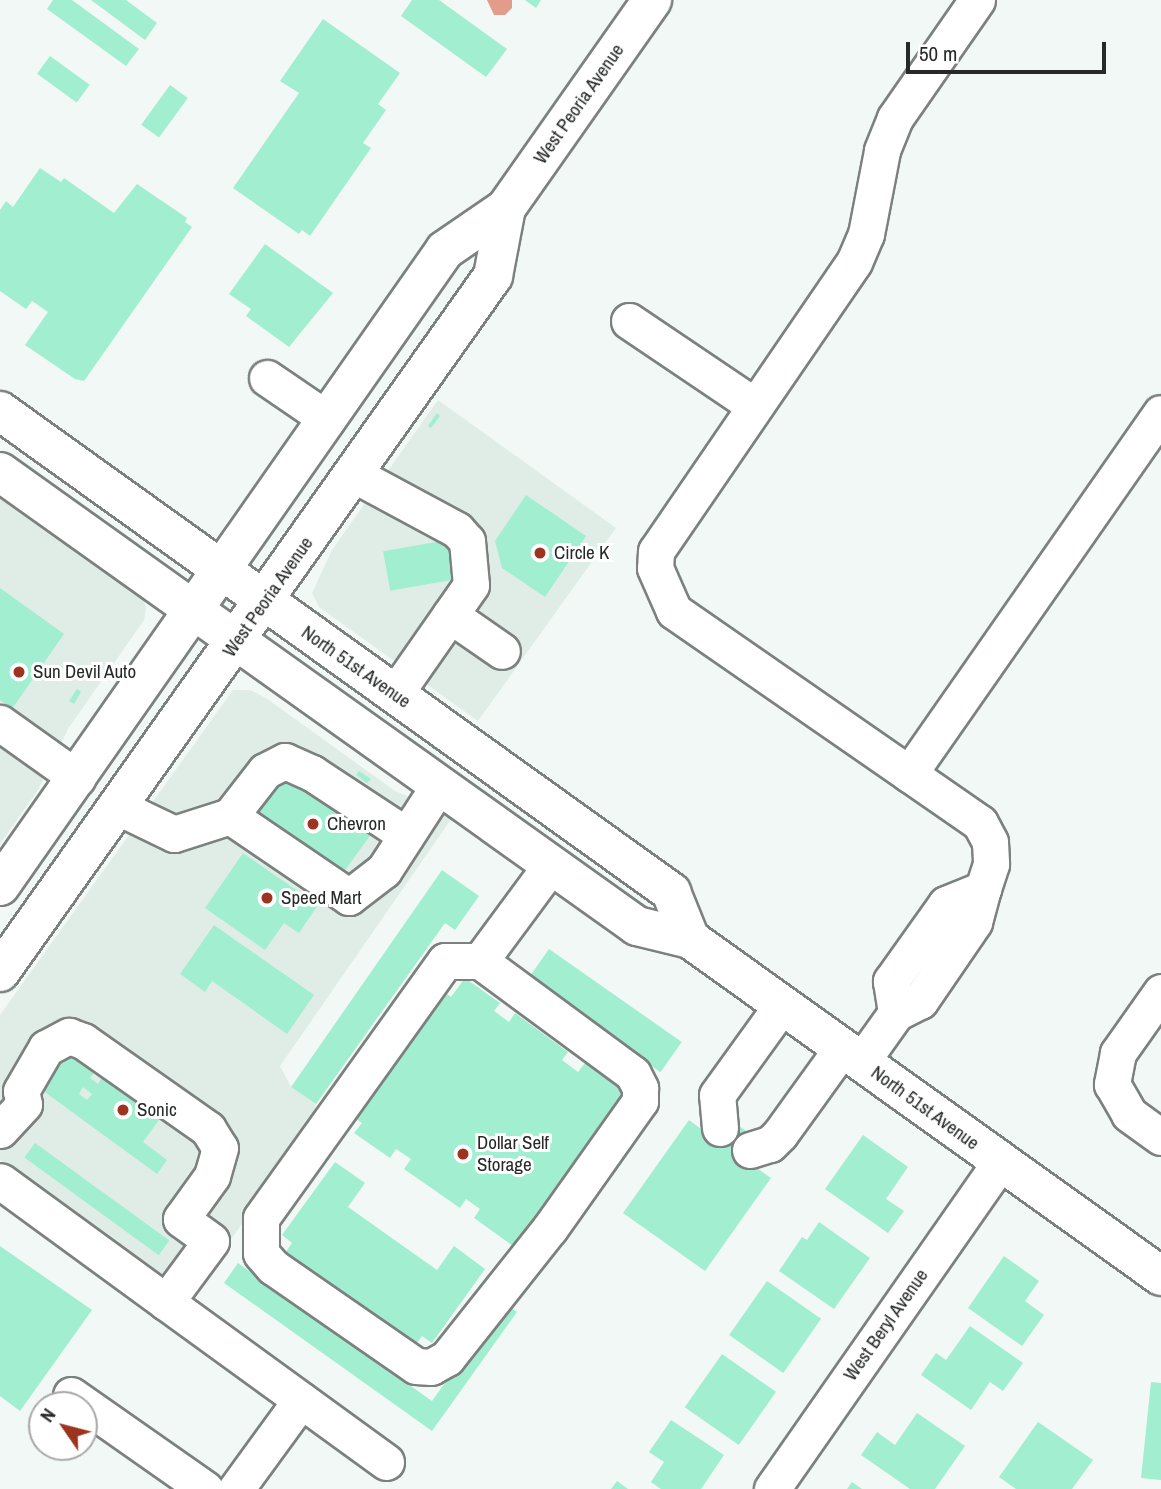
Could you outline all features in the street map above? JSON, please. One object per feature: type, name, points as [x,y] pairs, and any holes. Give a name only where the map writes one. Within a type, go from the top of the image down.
[{"type":"main road","name":"West Peoria Avenue","points":[[0,886],[444,250],[506,208],[652,0]]},
{"type":"main road","name":"West Peoria Avenue","points":[[0,972],[355,475],[493,276],[506,208]]},
{"type":"main road","name":"North 51st Avenue","points":[[0,411],[220,572],[671,892],[690,939]]},
{"type":"main road","name":"North 51st Avenue","points":[[0,472],[637,926],[690,939],[1161,1276]]},
{"type":"street","points":[[782,1005],[719,1112],[750,1125],[765,1142],[896,1013],[920,1000],[974,922],[992,864],[990,842],[980,823],[674,611],[655,568],[656,551],[854,262],[866,234],[882,151],[895,118],[978,0]]},
{"type":"street","points":[[629,321],[755,406]]},
{"type":"street","points":[[267,377],[327,419]]},
{"type":"street","points":[[909,774],[1161,413]]},
{"type":"street","points":[[355,475],[457,530],[467,541],[471,584],[395,694]]},
{"type":"street","points":[[450,615],[502,651]]},
{"type":"street","points":[[0,723],[77,778]]},
{"type":"street","points":[[118,807],[174,834],[230,816],[264,771],[285,761],[312,773],[406,835]]},
{"type":"street","points":[[230,816],[349,897],[384,870],[439,785]]},
{"type":"street","points":[[480,961],[551,865]]},
{"type":"street","points":[[445,961],[480,961],[633,1074],[640,1088],[639,1101],[550,1228],[447,1358],[431,1367],[416,1366],[272,1267],[261,1253],[258,1236],[261,1219],[445,961]]},
{"type":"street","points":[[1161,992],[1118,1053],[1112,1084],[1129,1114],[1161,1137]]},
{"type":"street","points":[[0,1130],[24,1104],[20,1091],[46,1048],[69,1036],[83,1041],[208,1129],[220,1149],[218,1163],[181,1219],[211,1241],[166,1302]]},
{"type":"street","name":"West Beryl Avenue","points":[[772,1489],[1000,1162]]},
{"type":"street","points":[[0,1181],[386,1462]]},
{"type":"street","points":[[236,1489],[301,1400]]},
{"type":"street","points":[[98,1414],[205,1489]]},
{"type":"shaded area","points":[[487,0],[512,0],[512,8],[505,15],[494,15]]},
{"type":"shaded area","points":[[438,400],[616,528],[478,721],[319,607],[312,593],[332,550]]},
{"type":"shaded area","points":[[0,487],[143,594],[146,610],[144,620],[68,729],[38,790],[0,844]]},
{"type":"shaded area","points":[[233,690],[250,690],[266,698],[395,791],[454,815],[280,1066],[291,1087],[316,1104],[309,1129],[191,1296],[0,1160],[0,1015]]},
{"type":"building","points":[[53,0],[72,0],[139,49],[126,66],[47,9]]},
{"type":"building","points":[[91,0],[126,0],[157,23],[145,40]]},
{"type":"building","points":[[412,0],[439,0],[507,49],[486,77],[401,16]]},
{"type":"building","points":[[525,0],[541,0],[536,8]]},
{"type":"building","points":[[323,19],[400,73],[378,104],[386,110],[363,143],[371,148],[310,236],[302,230],[299,234],[233,188],[299,93],[280,81]]},
{"type":"building","points":[[50,56],[90,85],[77,103],[37,74]]},
{"type":"building","points":[[170,85],[188,98],[159,138],[141,125]]},
{"type":"building","points":[[40,168],[61,182],[64,178],[114,213],[137,184],[187,218],[185,222],[192,227],[84,381],[75,379],[25,345],[48,312],[32,301],[26,309],[0,291],[0,210],[6,201],[13,207]]},
{"type":"building","points":[[265,244],[333,293],[289,347],[246,316],[251,309],[229,294]]},
{"type":"building","points":[[437,413],[440,416],[431,428],[428,426]]},
{"type":"building","name":"Circle K","points":[[526,495],[586,536],[545,597],[502,568],[495,541]]},
{"type":"building","points":[[459,538],[466,577],[390,591],[383,551]]},
{"type":"building","name":"Sun Devil Auto","points":[[0,588],[64,634],[12,709],[0,700]]},
{"type":"building","points":[[77,689],[81,692],[74,704],[69,701]]},
{"type":"building","points":[[359,771],[371,779],[367,783],[356,775]]},
{"type":"building","name":"Chevron","points":[[284,772],[371,835],[341,875],[255,812]]},
{"type":"building","name":"Speed Mart","points":[[243,853],[318,905],[299,933],[284,923],[265,950],[205,908]]},
{"type":"building","points":[[442,870],[479,896],[455,930],[445,923],[316,1104],[291,1087]]},
{"type":"building","points":[[214,925],[314,995],[287,1034],[212,981],[205,992],[180,974]]},
{"type":"building","points":[[549,949],[682,1042],[660,1072],[528,979]]},
{"type":"building","points":[[465,978],[500,1003],[494,1011],[509,1022],[515,1013],[568,1052],[562,1060],[578,1072],[585,1063],[630,1096],[520,1251],[474,1218],[480,1209],[466,1199],[460,1208],[404,1169],[411,1159],[396,1149],[390,1158],[354,1133],[362,1123],[352,1116],[442,990],[451,997]]},
{"type":"building","points":[[71,1047],[98,1068],[90,1078],[98,1084],[104,1074],[159,1120],[143,1142],[167,1160],[157,1174],[42,1090]],"holes":[[[83,1087],[92,1094],[87,1100],[79,1094]]]},
{"type":"building","points":[[727,1118],[758,1139],[744,1159],[771,1178],[705,1271],[623,1213],[689,1120],[713,1138]]},
{"type":"building","points":[[863,1135],[908,1167],[886,1199],[904,1211],[888,1233],[825,1189]]},
{"type":"building","points":[[35,1143],[169,1241],[159,1255],[24,1158]]},
{"type":"building","points":[[335,1162],[365,1183],[348,1207],[437,1270],[454,1246],[485,1269],[432,1343],[422,1336],[415,1346],[285,1253],[292,1243],[282,1235]]},
{"type":"building","points":[[819,1222],[870,1258],[834,1309],[779,1271],[802,1237],[807,1240]]},
{"type":"building","points":[[0,1246],[92,1310],[34,1391],[28,1391],[28,1400],[20,1411],[0,1396]]},
{"type":"building","points":[[1004,1256],[1039,1281],[1025,1301],[1044,1315],[1022,1346],[968,1308]]},
{"type":"building","points":[[238,1263],[432,1401],[503,1302],[517,1312],[432,1431],[224,1283]]},
{"type":"building","points":[[767,1281],[821,1319],[783,1373],[729,1335]]},
{"type":"building","points":[[970,1326],[1023,1363],[1003,1391],[990,1382],[971,1410],[921,1375],[936,1353],[946,1360]]},
{"type":"building","points":[[722,1354],[776,1392],[739,1445],[685,1407]]},
{"type":"building","points":[[1151,1382],[1161,1383],[1161,1480],[1141,1478]]},
{"type":"building","points":[[917,1413],[965,1446],[935,1489],[910,1489],[861,1455],[877,1432],[895,1445]]},
{"type":"building","points":[[671,1420],[724,1455],[701,1489],[661,1489],[651,1482],[664,1462],[649,1452]]},
{"type":"building","points":[[1038,1422],[1093,1460],[1072,1489],[1016,1489],[999,1477]]},
{"type":"building","points":[[617,1481],[628,1489],[611,1489]]},
{"type":"building","points":[[852,1482],[862,1489],[847,1489]]},
{"type":"place","name":"Circle K","points":[[540,553]]},
{"type":"place","name":"Sun Devil Auto","points":[[19,672]]},
{"type":"place","name":"Chevron","points":[[313,824]]},
{"type":"place","name":"Speed Mart","points":[[267,898]]},
{"type":"place","name":"Sonic","points":[[123,1110]]},
{"type":"place","name":"Dollar Self Storage","points":[[463,1154]]}]
